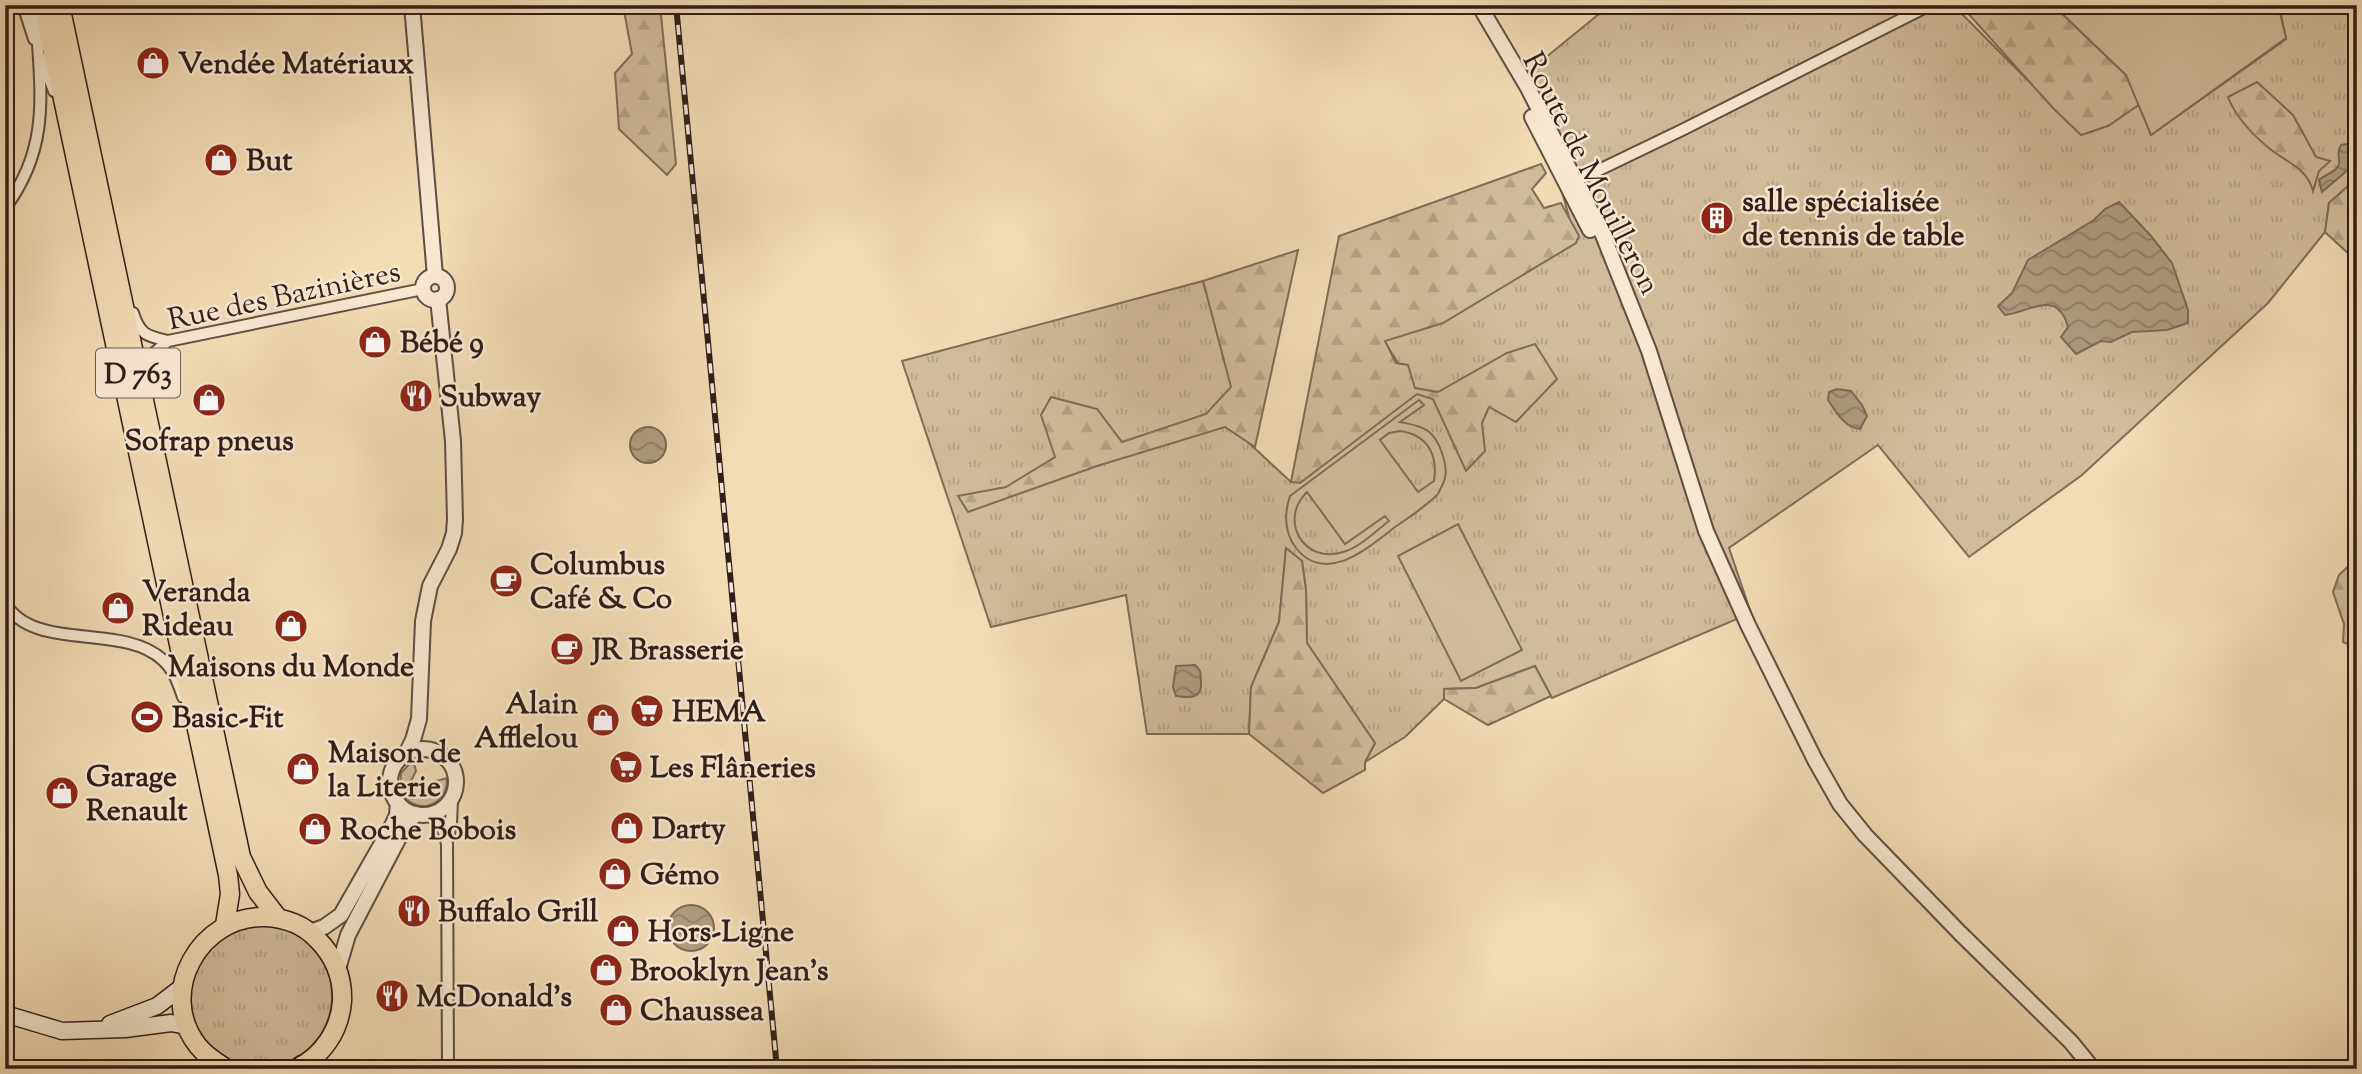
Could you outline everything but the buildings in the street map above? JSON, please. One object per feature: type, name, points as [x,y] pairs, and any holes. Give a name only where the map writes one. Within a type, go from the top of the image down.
[{"type":"main road","name":"D 763","points":[[43,5],[228,875],[230,894],[225,925]]},
{"type":"main road","name":"D 763","points":[[60,5],[241,857],[258,892],[278,918]]},
{"type":"main road","points":[[227,1069],[212,1060],[197,1045],[187,1026],[182,1007],[182,987],[189,962],[204,941],[225,925],[251,917],[278,918],[295,923],[310,932],[327,948],[338,969],[342,1002],[333,1034],[320,1052],[300,1068]]},
{"type":"main road","points":[[97,1029],[157,1006],[182,987]]},
{"type":"main road","points":[[5,1013],[62,1031],[125,1029],[171,1023],[187,1026]]},
{"type":"street","points":[[23,5],[50,79],[79,173]]},
{"type":"street","points":[[5,208],[20,189],[39,133],[41,107],[36,5]]},
{"type":"street","name":"Route de Mouilleron","points":[[1478,5],[1636,318]]},
{"type":"street","name":"Route de Mouilleron","points":[[1478,5],[1528,88],[1603,235],[1636,318]]},
{"type":"street","points":[[1574,182],[1930,5]]},
{"type":"street","points":[[412,7],[435,276]]},
{"type":"street","points":[[1533,117],[1550,140],[1574,182],[1577,203]]},
{"type":"street","points":[[116,267],[137,325],[146,336],[168,341]]},
{"type":"street","points":[[435,276],[443,279],[446,286],[444,295],[438,299],[427,296],[423,289],[426,280],[435,276]]},
{"type":"street","name":"Rue des Bazinières","points":[[141,386],[146,360],[168,341],[423,289]]},
{"type":"street","points":[[405,756],[419,719],[423,621],[429,586],[449,549],[454,533],[453,441],[438,299]]},
{"type":"street","points":[[1636,318],[1706,531],[1748,625],[1815,760],[1840,804],[1865,835],[2071,1042],[2093,1069]]},
{"type":"street","points":[[5,603],[18,619],[39,629],[129,643],[142,647],[163,660],[175,676],[199,739]]},
{"type":"street","points":[[419,719],[428,750]]},
{"type":"street","points":[[447,845],[456,785],[451,765],[440,755],[420,750],[398,761],[391,776],[393,794],[398,803],[403,808],[439,822],[445,832],[448,1069]]},
{"type":"street","points":[[338,969],[348,935],[406,824],[423,815],[438,812],[452,799]]},
{"type":"street","points":[[310,932],[324,927],[341,915],[393,824],[398,803]]},
{"type":"green space","points":[[623,5],[660,5],[676,164],[667,175],[619,129],[615,73],[632,54]]},
{"type":"green space","points":[[1610,5],[1967,5],[1959,11],[2081,134],[2139,105],[2151,135],[2286,39],[2279,5],[2357,5],[2357,178],[2329,203],[2325,232],[2268,303],[2082,475],[1969,557],[1878,445],[1729,548],[1751,613],[1552,698],[1535,666],[1476,688],[1445,689],[1444,699],[1405,737],[1365,762],[1375,743],[1307,643],[1306,590],[1302,561],[1286,549],[1279,622],[1251,687],[1249,734],[1147,734],[1126,595],[991,627],[902,361],[1203,281],[1250,444],[1291,482],[1414,388],[1384,341],[1576,243],[1529,71]]},
{"type":"green space","points":[[1970,5],[2053,5],[2126,75],[2143,102],[2108,126],[2081,135],[2053,108],[1964,9]]},
{"type":"green space","points":[[2053,5],[2278,5],[2286,38],[2151,135],[2126,75]]},
{"type":"green space","points":[[2257,82],[2293,115],[2316,157],[2330,161],[2319,171],[2313,191],[2302,171],[2257,138],[2231,105],[2228,97]]},
{"type":"green space","points":[[1541,164],[1546,173],[1532,189],[1544,208],[1561,203],[1579,236],[1576,243],[1443,323],[1385,341],[1396,363],[1408,365],[1415,388],[1438,392],[1507,353],[1535,344],[1557,379],[1516,422],[1489,407],[1482,423],[1485,451],[1466,471],[1433,399],[1417,394],[1300,483],[1291,482],[1339,236]]},
{"type":"green space","points":[[2357,178],[2357,257],[2350,255],[2325,232],[2329,203]]},
{"type":"green space","points":[[1298,250],[1255,447],[1225,427],[1097,466],[968,512],[958,496],[1006,487],[1055,457],[1041,415],[1051,397],[1097,409],[1122,442],[1206,414],[1231,387],[1203,281]]},
{"type":"green space","points":[[1419,400],[1424,405],[1400,422],[1425,429],[1436,440],[1445,466],[1444,482],[1438,494],[1428,503],[1373,544],[1334,563],[1320,564],[1308,559],[1296,548],[1287,529],[1286,516],[1290,496]],"holes":[[[1400,431],[1418,437],[1432,455],[1434,481],[1418,492],[1380,440],[1389,433]],[[1307,492],[1345,544],[1385,516],[1389,521],[1349,550],[1329,554],[1317,552],[1307,546],[1295,527],[1299,503]]]},
{"type":"green space","points":[[1458,524],[1522,650],[1461,681],[1398,556]]},
{"type":"green space","points":[[1286,548],[1302,561],[1306,590],[1307,643],[1375,743],[1365,762],[1365,770],[1323,793],[1249,734],[1251,687],[1279,622]]},
{"type":"green space","points":[[2357,558],[2357,648],[2343,642],[2344,624],[2333,592],[2339,575]]},
{"type":"green space","points":[[1535,666],[1551,696],[1488,725],[1444,699],[1444,689],[1476,688]]},
{"type":"green space","points":[[413,760],[416,771],[410,783],[416,794],[429,794],[435,788],[436,781],[447,778],[446,788],[436,802],[421,806],[413,804],[400,790],[401,773]]},
{"type":"green space","points":[[261,925],[288,931],[311,946],[326,969],[332,996],[326,1023],[311,1046],[288,1061],[261,1067],[234,1061],[211,1046],[196,1023],[190,996],[196,969],[211,946],[234,931]]},
{"type":"water","points":[[2347,144],[2357,152],[2357,162],[2322,192],[2319,180],[2338,167],[2341,145]]},
{"type":"water","points":[[2119,202],[2172,263],[2188,310],[2188,323],[2167,330],[2132,332],[2111,342],[2101,341],[2076,354],[2061,337],[2068,327],[2057,308],[2042,305],[2005,315],[1998,306],[2012,293],[2028,260]]},
{"type":"water","points":[[1837,389],[1851,391],[1862,405],[1867,416],[1860,429],[1845,423],[1828,400],[1829,392]]},
{"type":"water","points":[[648,427],[661,432],[666,445],[661,458],[648,463],[635,458],[630,445],[635,432]]},
{"type":"water","points":[[1195,665],[1200,672],[1200,691],[1190,697],[1176,696],[1173,687],[1176,666]]},
{"type":"water","points":[[691,905],[707,912],[714,928],[707,944],[691,951],[675,944],[668,928],[675,912]]},
{"type":"railway","points":[[676,5],[777,1069]]},
{"type":"place","name":"Vendée Matériaux","points":[[153,63]]},
{"type":"place","name":"But","points":[[221,160]]},
{"type":"place","name":"salle spécialisée de tennis de table","points":[[1717,218]]},
{"type":"place","name":"Bébé 9","points":[[375,342]]},
{"type":"place","name":"Subway","points":[[416,396]]},
{"type":"place","name":"Sofrap pneus","points":[[209,400]]},
{"type":"place","name":"Columbus Café & Co","points":[[506,581]]},
{"type":"place","name":"Veranda Rideau","points":[[118,608]]},
{"type":"place","name":"Maisons du Monde","points":[[291,626]]},
{"type":"place","name":"JR Brasserie","points":[[567,649]]},
{"type":"place","name":"HEMA","points":[[647,711]]},
{"type":"place","name":"Basic-Fit","points":[[147,717]]},
{"type":"place","name":"Alain Afflelou","points":[[603,720]]},
{"type":"place","name":"Les Flâneries","points":[[626,767]]},
{"type":"place","name":"Maison de la Literie","points":[[303,769]]},
{"type":"place","name":"Garage Renault","points":[[62,793]]},
{"type":"place","name":"Darty","points":[[627,828]]},
{"type":"place","name":"Roche Bobois","points":[[315,829]]},
{"type":"place","name":"Gémo","points":[[615,874]]},
{"type":"place","name":"Buffalo Grill","points":[[414,911]]},
{"type":"place","name":"Hors-Ligne","points":[[623,931]]},
{"type":"place","name":"Brooklyn Jean's","points":[[606,970]]},
{"type":"place","name":"McDonald's","points":[[392,996]]},
{"type":"place","name":"Chaussea","points":[[616,1010]]}]
